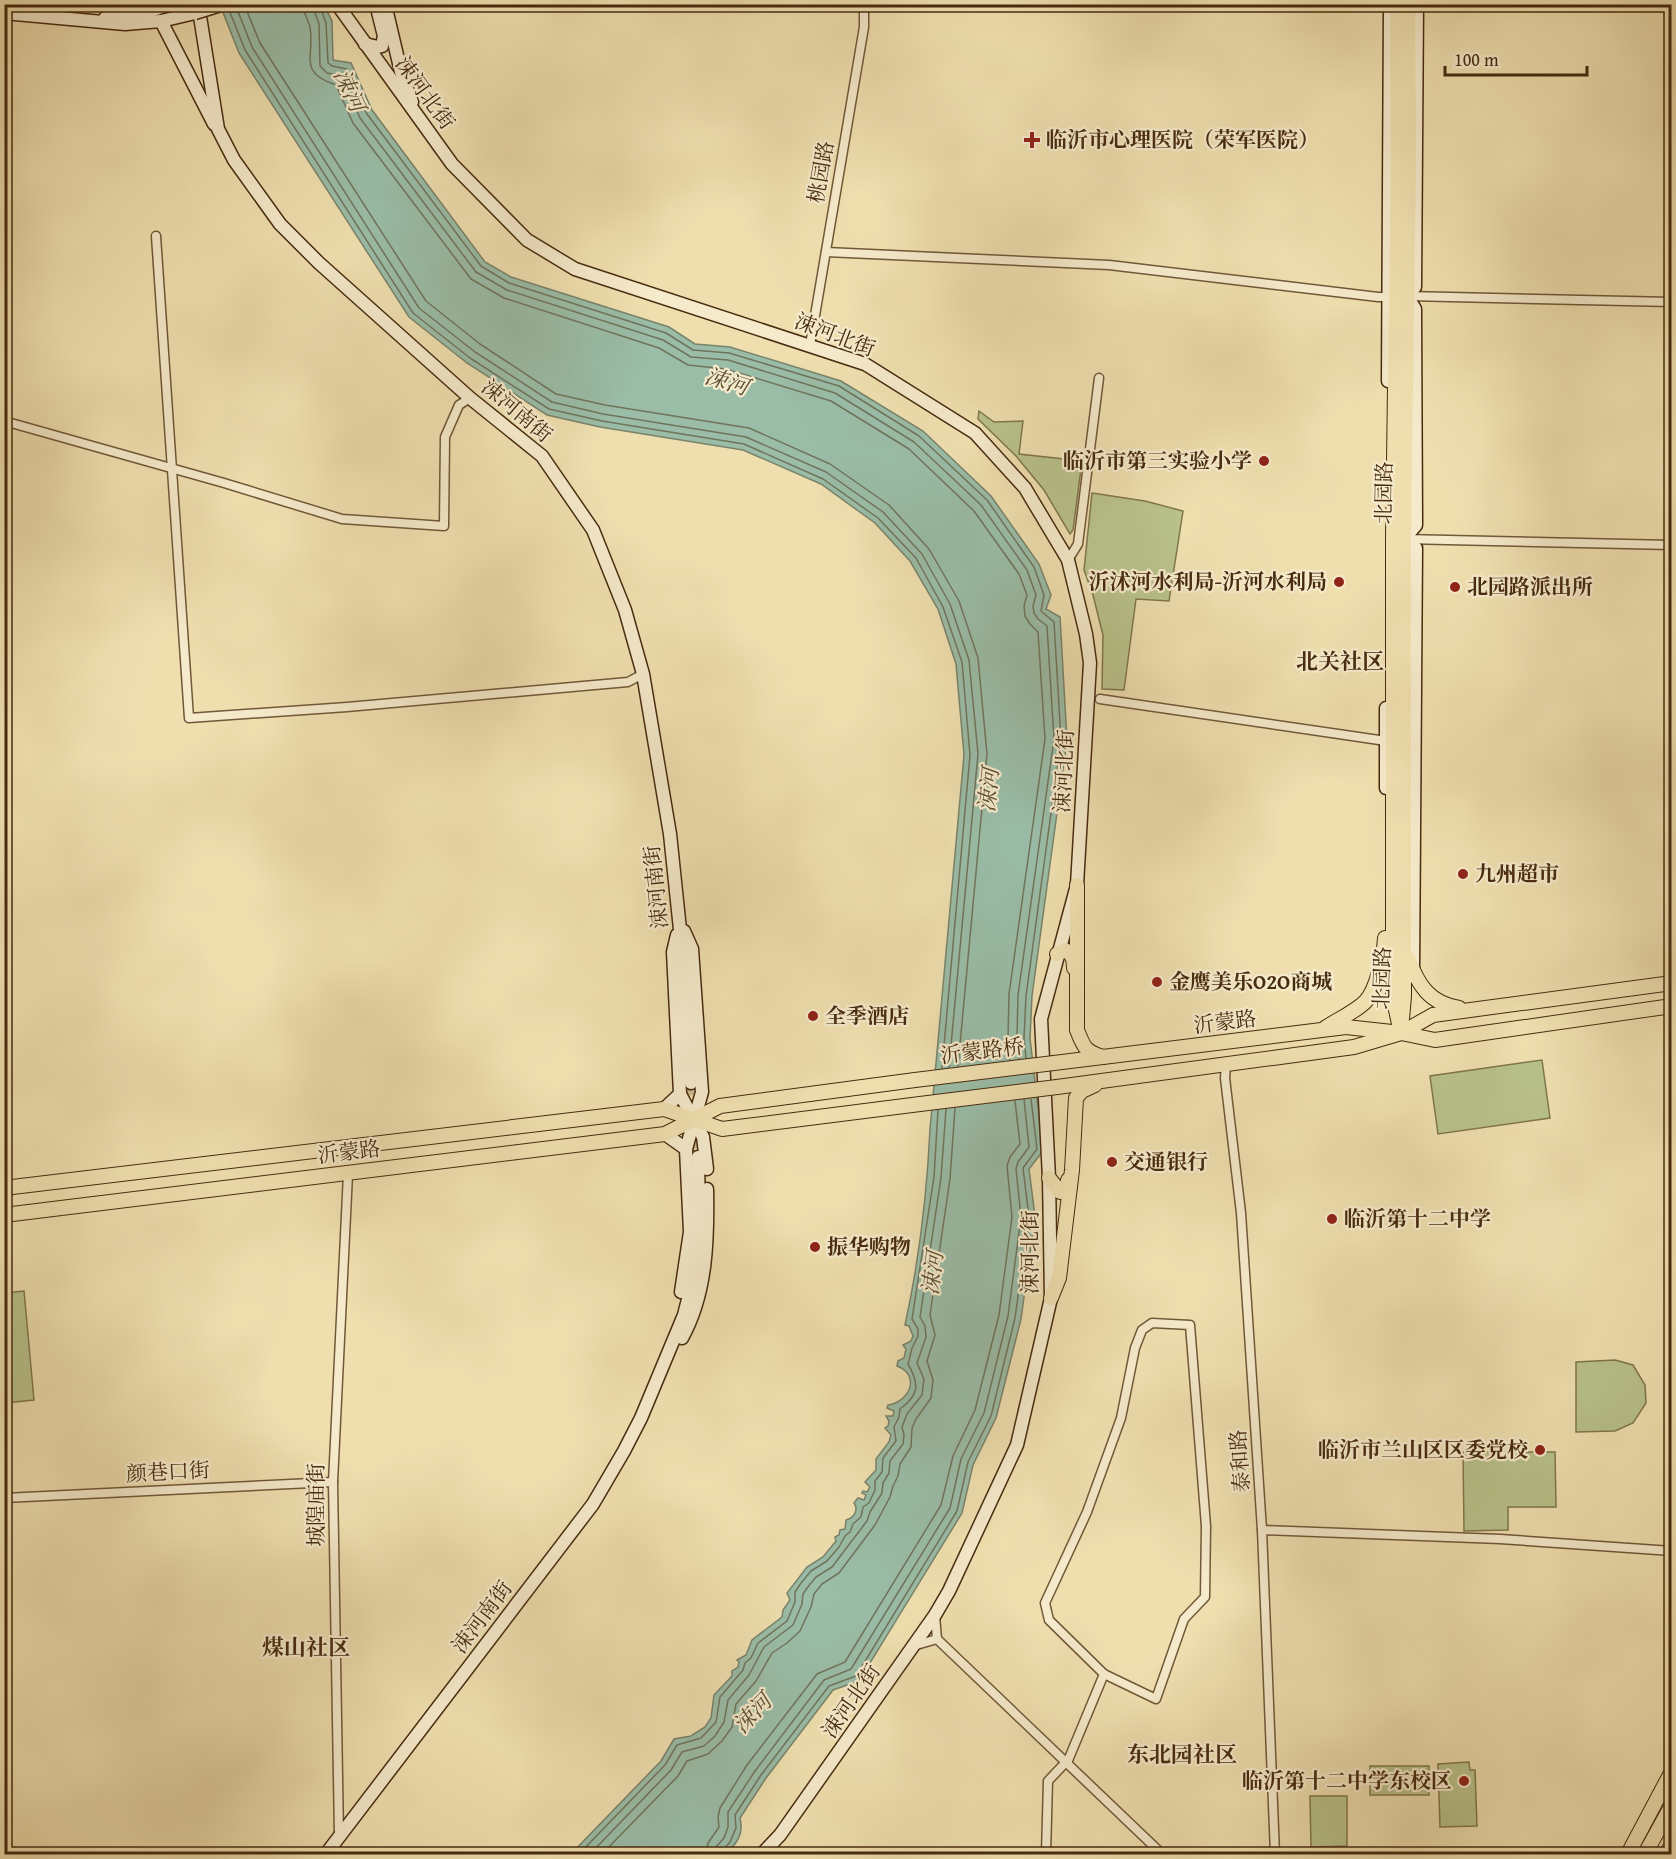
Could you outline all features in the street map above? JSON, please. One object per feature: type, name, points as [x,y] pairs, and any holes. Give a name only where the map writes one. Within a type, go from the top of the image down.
[{"type":"main road","points":[[4,13],[125,24],[165,20],[197,9],[224,4]]},
{"type":"main road","name":"涑河北街","points":[[337,4],[452,164],[527,240],[575,269],[864,364],[975,433],[1025,488],[1068,560],[1086,634],[1090,663],[1077,885],[1041,1019],[1049,1178],[1051,1298],[1017,1445],[935,1615],[780,1835],[762,1854]]},
{"type":"main road","points":[[365,44],[382,46],[384,36],[376,4]]},
{"type":"main road","points":[[385,4],[400,72],[420,120]]},
{"type":"main road","points":[[1321,1031],[1365,1002],[1371,992],[1384,953],[1390,782],[1386,741],[1398,297],[1390,4]]},
{"type":"main road","name":"北园路","points":[[1397,4],[1399,539],[1404,948],[1401,1033]]},
{"type":"main road","name":"北园路","points":[[1398,297],[1408,4]]},
{"type":"main road","points":[[1398,297],[1415,287],[1417,4]]},
{"type":"main road","points":[[92,20],[162,6]]},
{"type":"main road","name":"涑河南街","points":[[197,9],[210,70],[218,129],[234,160],[280,224],[319,263],[470,398],[542,456],[593,530],[625,610],[644,674],[670,834],[680,922],[692,1083]]},
{"type":"main road","points":[[165,20],[195,77],[203,78],[210,70]]},
{"type":"main road","points":[[165,20],[234,160]]},
{"type":"main road","points":[[1398,297],[1415,309],[1416,525],[1399,539],[1416,548],[1413,972]]},
{"type":"main road","name":"北园路","points":[[1399,539],[1390,782],[1394,996],[1401,1033]]},
{"type":"main road","points":[[1077,885],[1077,1030],[1083,1046],[1089,1052],[1105,1058]]},
{"type":"main road","points":[[652,1392],[684,1315],[696,1268],[699,1225],[701,1152],[695,1119],[680,1094],[674,952],[680,922]]},
{"type":"main road","points":[[652,1392],[677,1313],[686,1271],[690,1232],[686,1149],[702,1092],[692,949],[680,922]]},
{"type":"main road","points":[[1404,948],[1420,985],[1434,999],[1444,1006],[1470,1010]]},
{"type":"main road","points":[[1054,1063],[1074,1048],[1074,958],[1065,950],[1057,954]]},
{"type":"main road","name":"沂蒙路","points":[[4,1188],[664,1109],[722,1129],[1353,1047],[1401,1033],[1433,1015],[1671,983]]},
{"type":"main road","name":"沂蒙路","points":[[1054,1063],[1346,1027],[1401,1033],[1435,1040],[1671,1006]]},
{"type":"main road","name":"沂蒙路桥","points":[[915,1080],[1054,1063]]},
{"type":"main road","name":"沂蒙路","points":[[4,1215],[665,1134],[720,1106],[915,1080]]},
{"type":"main road","points":[[1051,1298],[1059,1278],[1072,1170],[1076,1098],[1082,1090],[1102,1081]]},
{"type":"main road","points":[[1049,1178],[1060,1192],[1066,1190],[1071,1106],[1069,1099],[1058,1087]]},
{"type":"main road","points":[[664,1109],[680,1094]]},
{"type":"main road","points":[[701,1152],[722,1129]]},
{"type":"main road","points":[[665,1134],[686,1149]]},
{"type":"main road","name":"涑河南街","points":[[326,1854],[593,1504],[642,1418],[652,1392]]},
{"type":"main road","points":[[1628,1854],[1671,1771]]},
{"type":"main road","points":[[1645,1854],[1671,1805]]},
{"type":"street","name":"桃园路","points":[[810,345],[864,27],[864,4]]},
{"type":"street","points":[[156,236],[189,718],[346,707],[628,682],[644,674]]},
{"type":"street","points":[[826,252],[1108,265],[1378,297],[1671,302]]},
{"type":"street","points":[[1068,560],[1078,544],[1099,378]]},
{"type":"street","points":[[4,422],[172,468],[342,519],[444,526],[445,437],[459,405],[470,398]]},
{"type":"street","points":[[1399,539],[1671,545]]},
{"type":"street","points":[[1100,699],[1386,741]]},
{"type":"street","name":"泰和路","points":[[1226,1065],[1225,1078],[1241,1213],[1262,1530],[1275,1854]]},
{"type":"street","name":"城隍庙街","points":[[339,1837],[333,1482],[348,1173]]},
{"type":"street","points":[[1152,1323],[1190,1325],[1206,1526],[1205,1597],[1184,1619],[1156,1699],[1104,1674],[1049,1620],[1045,1603],[1087,1512],[1121,1418],[1135,1348],[1142,1330],[1152,1323]]},
{"type":"street","name":"颜巷口街","points":[[4,1498],[333,1482]]},
{"type":"street","points":[[1262,1530],[1500,1539],[1671,1551]]},
{"type":"street","points":[[935,1615],[937,1639],[1162,1854]]},
{"type":"street","points":[[913,1646],[937,1639]]},
{"type":"street","points":[[1046,1854],[1048,1781],[1066,1763],[1104,1674]]},
{"type":"green space","points":[[979,411],[994,422],[1023,421],[1019,454],[1082,461],[1073,530],[1070,534],[1044,490],[1016,456],[978,419]]},
{"type":"green space","points":[[1092,493],[1145,501],[1183,511],[1169,601],[1136,599],[1124,690],[1102,689],[1103,635],[1084,570]]},
{"type":"green space","points":[[1542,1060],[1550,1118],[1438,1134],[1430,1076]]},
{"type":"green space","points":[[24,1291],[34,1400],[5,1403],[5,1293]]},
{"type":"green space","points":[[1615,1360],[1633,1365],[1645,1385],[1646,1403],[1633,1423],[1615,1431],[1576,1432],[1576,1362]]},
{"type":"green space","points":[[1463,1452],[1555,1452],[1556,1507],[1508,1507],[1508,1530],[1464,1531]]},
{"type":"green space","points":[[1469,1762],[1470,1770],[1475,1770],[1477,1826],[1440,1827],[1438,1764]]},
{"type":"green space","points":[[1370,1766],[1429,1766],[1429,1795],[1370,1795]]},
{"type":"green space","points":[[1310,1796],[1347,1796],[1347,1846],[1311,1847]]},
{"type":"green space","points":[[1671,1833],[1671,1854],[1657,1854]]},
{"type":"water","name":"涑河","points":[[220,5],[324,5],[332,21],[333,60],[351,63],[372,110],[485,262],[511,277],[669,327],[695,344],[730,347],[841,381],[923,431],[991,496],[1039,564],[1051,595],[1046,609],[1060,617],[1067,740],[1032,996],[1030,1038],[1043,1151],[1029,1169],[1035,1216],[1021,1319],[996,1418],[973,1465],[962,1513],[859,1681],[833,1690],[766,1778],[740,1818],[739,1838],[726,1854],[571,1854],[661,1761],[674,1739],[691,1736],[705,1727],[711,1718],[714,1695],[732,1676],[732,1671],[738,1667],[737,1660],[746,1655],[752,1640],[782,1617],[783,1610],[790,1600],[787,1593],[807,1567],[823,1557],[836,1541],[835,1537],[839,1535],[840,1530],[845,1529],[846,1520],[855,1513],[854,1503],[858,1498],[864,1500],[866,1495],[862,1493],[867,1492],[870,1487],[865,1482],[876,1470],[876,1459],[889,1442],[891,1435],[885,1428],[889,1421],[886,1416],[893,1416],[894,1411],[887,1408],[888,1405],[902,1399],[910,1388],[909,1375],[897,1366],[898,1361],[904,1358],[906,1349],[903,1345],[911,1341],[913,1336],[909,1326],[905,1325],[918,1252],[927,1178],[964,755],[956,664],[938,609],[910,561],[875,523],[821,484],[743,450],[600,427],[547,415],[467,363],[409,317],[239,53]]},
{"type":"tunnel","points":[[691,1083],[698,1157]]},
{"type":"place","name":"临沂市心理医院（荣军医院）","points":[[1032,140]]},
{"type":"place","name":"临沂市第三实验小学","points":[[1264,461]]},
{"type":"place","name":"沂沭河水利局-沂河水利局","points":[[1339,582]]},
{"type":"place","name":"北园路派出所","points":[[1455,587]]},
{"type":"place","name":"九州超市","points":[[1463,874]]},
{"type":"place","name":"金鹰美乐O2O商城","points":[[1157,982]]},
{"type":"place","name":"全季酒店","points":[[813,1016]]},
{"type":"place","name":"交通银行","points":[[1112,1162]]},
{"type":"place","name":"临沂第十二中学","points":[[1332,1219]]},
{"type":"place","name":"振华购物","points":[[815,1247]]},
{"type":"place","name":"临沂市兰山区区委党校","points":[[1540,1450]]},
{"type":"place","name":"临沂第十二中学东校区","points":[[1464,1781]]},
{"type":"district","name":"北关社区","points":[[1340,661]]},
{"type":"district","name":"煤山社区","points":[[306,1647]]},
{"type":"district","name":"东北园社区","points":[[1182,1754]]}]
